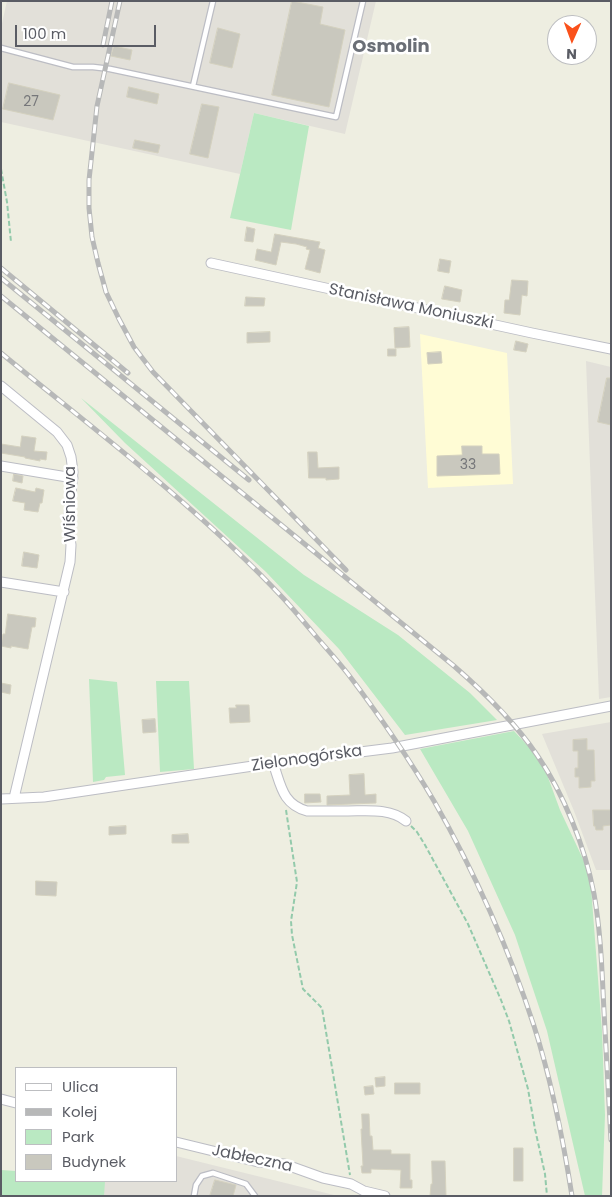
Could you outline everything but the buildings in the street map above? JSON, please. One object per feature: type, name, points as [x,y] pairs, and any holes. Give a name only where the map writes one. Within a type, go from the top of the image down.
[{"type":"street","name":"Stanisława Moniuszki","points":[[211,262],[611,349]]},
{"type":"street","name":"Wiśniowa","points":[[1,386],[57,432],[66,445],[71,457],[73,472],[68,525],[71,545],[70,562],[14,798]]},
{"type":"street","points":[[1,466],[72,478]]},
{"type":"street","points":[[1,582],[64,592]]},
{"type":"street","name":"Zielonogórska","points":[[1,799],[44,797],[273,763],[392,748],[611,706]]},
{"type":"street","points":[[273,763],[283,793],[292,804],[301,809],[307,811],[378,811],[402,817],[406,821]]},
{"type":"street","points":[[1,1100],[15,1103]]},
{"type":"street","name":"Jabłeczna","points":[[178,1142],[258,1162],[284,1164],[323,1178],[351,1184],[364,1191],[385,1196]]},
{"type":"lane","points":[[193,86],[213,1]]},
{"type":"lane","points":[[1,48],[73,67],[110,69],[336,117],[363,2],[356,1]]},
{"type":"lane","points":[[194,1196],[196,1185],[202,1176],[213,1173],[246,1184],[255,1196]]},
{"type":"path","points":[[1,169],[11,242]]},
{"type":"path","points":[[286,810],[296,882],[291,921],[292,936],[303,989],[322,1008],[351,1184]]},
{"type":"path","points":[[406,821],[417,832],[425,845],[468,924],[509,1021],[528,1089],[547,1196]]},
{"type":"shaded area","points":[[7,1],[376,1],[345,134],[254,113],[240,174],[1,122],[1,28]]},
{"type":"shaded area","points":[[420,334],[507,353],[513,484],[428,488]]},
{"type":"shaded area","points":[[586,361],[611,367],[611,697],[599,699]]},
{"type":"shaded area","points":[[611,722],[611,870],[596,870],[542,734]]},
{"type":"shaded area","points":[[178,1156],[338,1196],[103,1196],[104,1182],[178,1182]]},
{"type":"green space","points":[[254,113],[309,126],[291,230],[230,218]]},
{"type":"green space","points":[[81,398],[304,575],[398,635],[470,693],[497,720],[405,735],[339,649],[266,572],[125,443]]},
{"type":"green space","points":[[89,679],[117,682],[125,775],[106,777],[104,780],[93,782]]},
{"type":"green space","points":[[156,681],[189,681],[194,769],[160,772]]},
{"type":"green space","points":[[514,731],[542,761],[560,810],[590,874],[602,1031],[605,1115],[602,1196],[585,1196],[547,1031],[515,935],[468,831],[420,749]]},
{"type":"green space","points":[[1,1170],[15,1171],[15,1182],[105,1182],[104,1196],[1,1196]]},
{"type":"railway","points":[[103,45],[112,1]]},
{"type":"railway","points":[[120,1],[97,106],[89,180],[92,237],[106,292],[134,347],[153,372],[346,570]]},
{"type":"railway","points":[[1,268],[128,373]]},
{"type":"railway","points":[[1,278],[249,480]]},
{"type":"railway","points":[[1,296],[454,666],[498,708],[537,755],[565,804],[585,858],[594,894],[601,952],[611,1140]]},
{"type":"railway","points":[[1,353],[146,471],[217,532],[287,602],[360,689],[393,736],[449,828],[477,883],[502,939],[534,1026],[552,1089],[572,1196]]},
{"type":"district","name":"Osmolin","points":[[391,47]]}]
